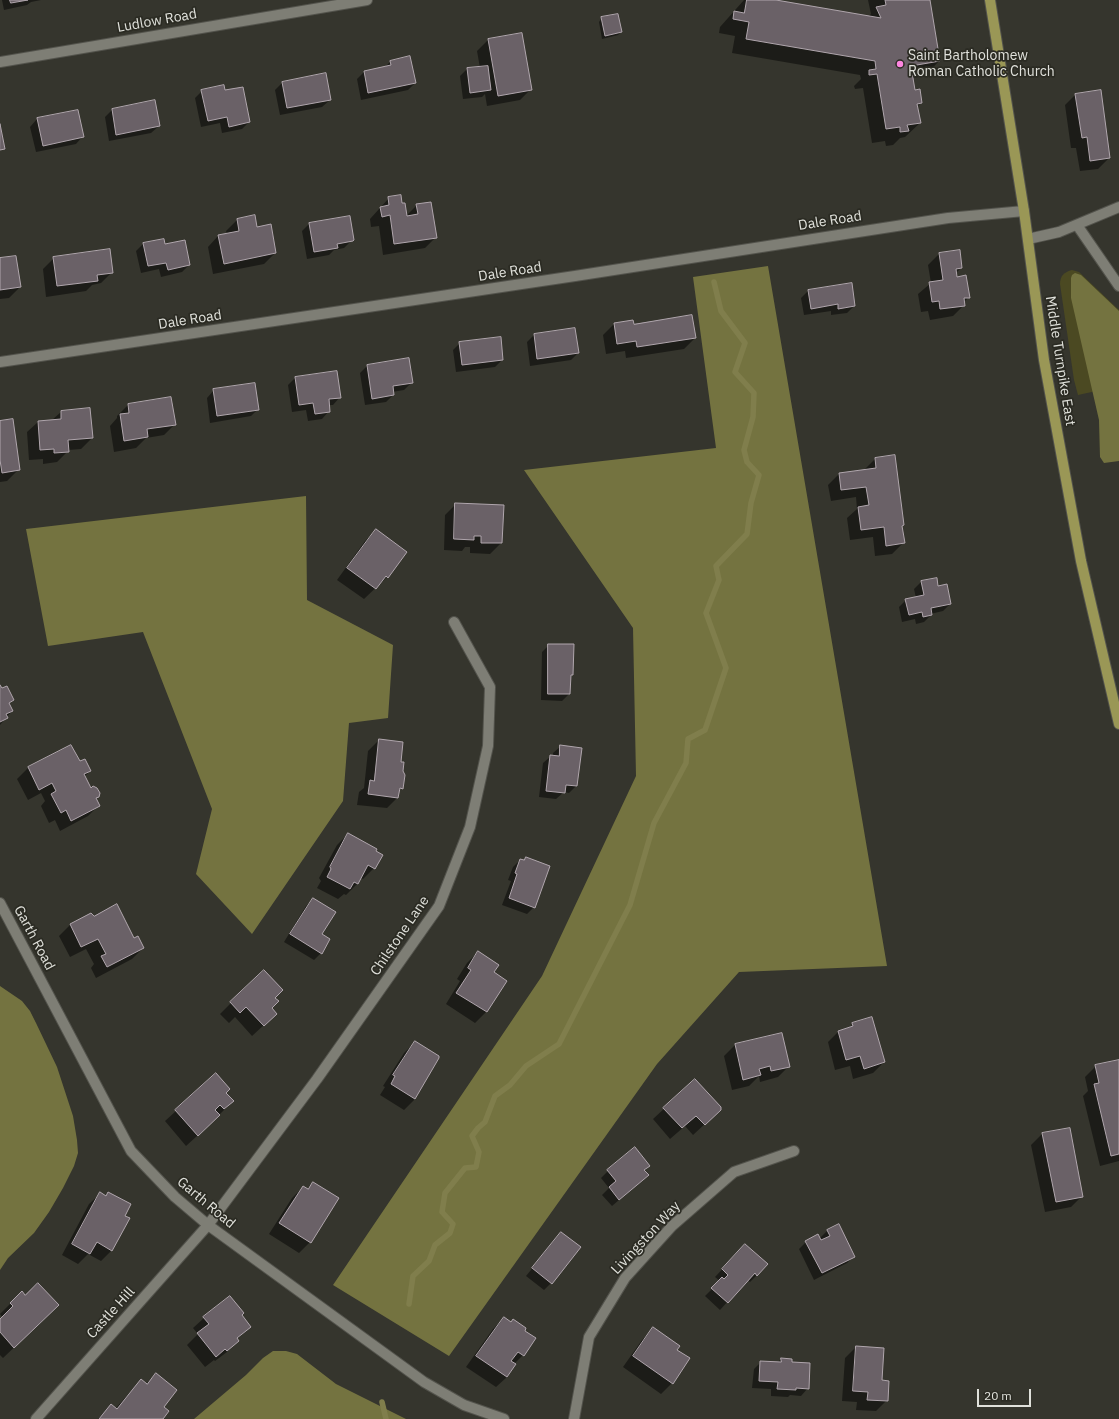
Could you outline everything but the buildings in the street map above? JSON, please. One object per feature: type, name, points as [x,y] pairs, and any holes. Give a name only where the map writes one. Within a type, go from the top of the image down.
[{"type":"main road","name":"Middle Turnpike East","points":[[990,0],[1024,211],[1044,360],[1080,561],[1119,724]]},
{"type":"street","name":"Ludlow Road","points":[[0,62],[367,0]]},
{"type":"street","points":[[1028,238],[1059,232],[1119,207]]},
{"type":"street","name":"Dale Road","points":[[0,362],[948,218],[1024,211]]},
{"type":"street","points":[[1077,225],[1119,286]]},
{"type":"street","name":"Chilstone Lane","points":[[208,1225],[317,1079],[439,906],[470,827],[488,746],[490,687],[454,622]]},
{"type":"street","name":"Garth Road","points":[[0,903],[131,1151],[175,1197],[208,1225],[424,1382],[464,1405],[504,1419]]},
{"type":"street","name":"Livingston Way","points":[[574,1419],[589,1337],[625,1278],[672,1226],[734,1172],[794,1151]]},
{"type":"street","name":"Castle Hill","points":[[36,1419],[208,1225]]},
{"type":"shaded area","points":[[768,266],[887,966],[739,972],[657,1064],[449,1356],[333,1285],[542,976],[636,776],[633,628],[524,470],[716,448],[693,277]]},
{"type":"shaded area","points":[[1072,270],[1079,272],[1119,310],[1119,386],[1078,395],[1074,380],[1060,284],[1063,275]]},
{"type":"shaded area","points":[[1075,273],[1081,275],[1119,311],[1119,461],[1104,463],[1100,457],[1099,420],[1071,298],[1071,278]]},
{"type":"shaded area","points":[[306,496],[307,600],[393,645],[388,718],[349,723],[343,801],[252,934],[196,874],[212,809],[143,632],[48,646],[26,529]]},
{"type":"shaded area","points":[[0,986],[22,1001],[30,1011],[57,1067],[73,1116],[78,1153],[74,1166],[49,1212],[34,1233],[8,1258],[0,1270]]},
{"type":"shaded area","points":[[273,1351],[286,1351],[297,1354],[336,1384],[406,1419],[194,1419],[246,1375],[263,1358]]},
{"type":"waterway","points":[[409,1304],[413,1276],[429,1261],[435,1245],[450,1233],[453,1224],[442,1212],[445,1193],[465,1168],[476,1167],[479,1152],[472,1136],[485,1122],[495,1096],[510,1085],[526,1066],[559,1044],[630,905],[654,823],[686,763],[688,739],[705,730],[726,668],[706,613],[719,580],[716,566],[747,534],[751,503],[759,475],[747,462],[744,450],[753,417],[754,393],[735,372],[745,343],[721,311],[714,282]]},
{"type":"waterway","points":[[382,1402],[386,1419]]},
{"type":"place","name":"Saint Bartholomew Roman Catholic Church","points":[[900,64]]}]
